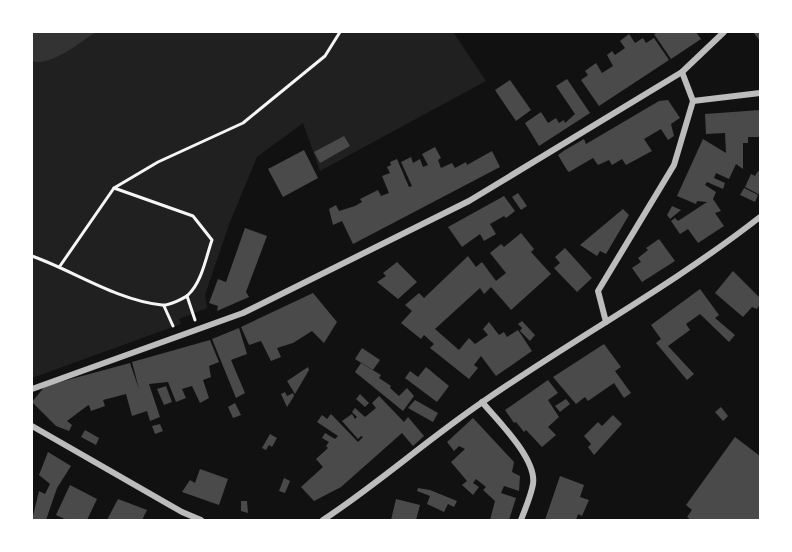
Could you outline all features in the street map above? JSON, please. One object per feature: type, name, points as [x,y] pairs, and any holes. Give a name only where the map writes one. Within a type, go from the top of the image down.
[{"type":"street","points":[[32,389],[243,313],[470,201],[682,72],[724,32]]},
{"type":"street","points":[[606,322],[598,291],[674,165],[693,101],[682,72]]},
{"type":"street","points":[[693,101],[760,93]]},
{"type":"street","points":[[323,520],[368,490],[482,402],[714,253],[760,217]]},
{"type":"street","points":[[482,402],[525,455],[532,469],[533,483],[521,520]]},
{"type":"street","points":[[32,426],[182,512],[201,520]]},
{"type":"path","points":[[60,266],[114,188],[158,162],[243,123],[325,56],[340,32]]},
{"type":"path","points":[[32,256],[60,266],[112,291],[164,306],[187,296],[199,279],[212,240],[193,216],[114,188]]},
{"type":"path","points":[[187,296],[198,329]]},
{"type":"path","points":[[164,306],[179,335]]},
{"type":"shaded area","points":[[32,32],[453,32],[486,81],[320,171],[303,123],[257,157],[230,222],[205,295],[207,308],[179,319],[181,324],[32,378]]},
{"type":"shaded area","points":[[32,32],[96,32],[56,57],[40,62],[32,61]]},
{"type":"building","points":[[658,32],[696,32],[701,39],[671,59],[654,34]]},
{"type":"building","points":[[753,32],[760,32],[760,41]]},
{"type":"building","points":[[629,34],[635,43],[643,38],[646,43],[654,38],[669,60],[599,106],[581,80],[588,75],[585,71],[596,63],[602,73],[613,66],[607,55],[612,51],[615,55],[625,48],[620,41]]},
{"type":"building","points":[[567,79],[590,113],[539,146],[525,123],[541,112],[548,123],[556,118],[559,123],[564,120],[565,123],[575,114],[556,86]]},
{"type":"building","points":[[510,80],[531,110],[516,121],[495,90]]},
{"type":"building","points":[[668,100],[680,118],[671,124],[674,136],[668,140],[661,129],[644,139],[652,151],[626,165],[622,159],[612,165],[609,160],[598,165],[593,158],[569,172],[558,155],[584,139],[586,144],[659,101]]},
{"type":"building","points":[[760,110],[760,137],[748,137],[748,143],[743,143],[743,169],[736,164],[729,179],[716,173],[714,178],[725,183],[723,189],[707,182],[705,185],[716,192],[713,199],[721,211],[715,213],[724,226],[698,243],[688,229],[680,234],[671,221],[675,218],[678,221],[707,202],[697,201],[696,204],[677,196],[703,139],[726,153],[725,133],[706,134],[705,114]]},
{"type":"building","points":[[344,136],[350,146],[320,163],[314,152]]},
{"type":"building","points":[[435,147],[441,158],[438,160],[441,168],[452,163],[455,168],[466,162],[467,165],[492,151],[500,167],[353,244],[342,221],[333,225],[329,209],[336,205],[339,211],[355,206],[362,202],[360,199],[378,190],[381,196],[389,193],[382,176],[390,173],[387,167],[391,165],[390,162],[397,159],[409,187],[412,186],[401,162],[411,157],[413,163],[420,159],[423,167],[428,165],[422,154]]},
{"type":"building","points":[[304,150],[318,178],[283,197],[268,169]]},
{"type":"building","points":[[758,171],[760,172],[760,195],[745,187],[751,174],[755,176]]},
{"type":"building","points":[[744,188],[758,195],[755,202],[740,195]]},
{"type":"building","points":[[518,193],[527,206],[521,210],[512,197]]},
{"type":"building","points":[[504,196],[515,211],[506,218],[504,216],[490,224],[496,234],[484,241],[480,234],[462,247],[448,227]]},
{"type":"building","points":[[672,206],[681,210],[670,219],[667,215]]},
{"type":"building","points":[[623,209],[629,215],[606,254],[600,251],[597,256],[580,245]]},
{"type":"building","points":[[245,228],[267,236],[246,292],[249,297],[217,311],[218,306],[209,303],[218,279],[226,282]]},
{"type":"building","points":[[521,233],[534,249],[531,252],[551,274],[511,310],[491,287],[484,294],[480,288],[435,329],[459,350],[469,338],[475,344],[488,335],[483,329],[489,322],[499,335],[504,332],[507,337],[518,330],[532,351],[496,376],[481,356],[474,365],[478,368],[469,379],[430,348],[434,344],[424,335],[421,339],[401,323],[412,311],[405,305],[419,293],[424,298],[468,256],[476,267],[482,262],[496,281],[506,273],[490,253],[501,244],[504,247]]},
{"type":"building","points":[[659,239],[675,261],[642,282],[632,268],[641,262],[638,258],[648,250],[646,248]]},
{"type":"building","points":[[565,248],[592,278],[577,292],[554,268],[560,263],[555,257]]},
{"type":"building","points":[[397,262],[417,282],[398,299],[377,282],[386,276],[383,273]]},
{"type":"building","points":[[733,271],[760,298],[757,309],[752,307],[743,317],[715,293]]},
{"type":"building","points":[[700,289],[719,315],[715,318],[735,335],[729,342],[700,314],[686,324],[690,330],[668,346],[694,374],[687,380],[656,343],[661,339],[651,325]]},
{"type":"building","points":[[313,293],[337,322],[324,343],[312,331],[293,343],[277,348],[281,357],[271,361],[261,341],[249,345],[241,327]]},
{"type":"building","points":[[522,321],[535,335],[530,341],[520,331],[522,328],[518,324]]},
{"type":"building","points":[[239,328],[247,354],[231,360],[245,393],[236,398],[212,339]]},
{"type":"building","points":[[210,340],[219,362],[209,366],[211,377],[203,380],[209,398],[200,403],[192,386],[182,389],[186,398],[176,402],[168,382],[149,384],[160,417],[150,421],[147,411],[132,416],[126,394],[103,400],[105,406],[91,411],[89,405],[87,406],[67,421],[72,425],[69,431],[56,426],[32,402],[45,386],[130,363],[139,389],[132,362]]},
{"type":"building","points":[[604,344],[621,367],[615,371],[631,393],[624,398],[614,383],[588,401],[585,397],[576,404],[553,377]]},
{"type":"building","points":[[362,348],[380,360],[373,370],[355,359]]},
{"type":"building","points":[[361,363],[381,375],[379,378],[391,386],[390,388],[399,396],[407,388],[414,396],[403,411],[355,372]]},
{"type":"building","points":[[308,367],[309,370],[295,394],[287,381]]},
{"type":"building","points":[[426,367],[449,386],[437,402],[405,378],[410,371],[418,377]]},
{"type":"building","points":[[548,380],[558,393],[548,400],[559,417],[548,427],[556,435],[542,447],[526,430],[524,432],[516,422],[514,423],[505,410]]},
{"type":"building","points":[[166,386],[172,402],[164,405],[157,389]]},
{"type":"building","points":[[285,392],[287,396],[293,393],[294,396],[287,407],[281,394]]},
{"type":"building","points":[[360,394],[369,403],[365,407],[356,399]]},
{"type":"building","points":[[379,396],[404,422],[408,417],[424,436],[413,446],[402,433],[341,487],[314,501],[301,487],[323,467],[316,459],[328,448],[326,446],[329,442],[322,438],[325,433],[335,439],[338,436],[317,422],[322,415],[327,419],[331,414],[358,442],[363,437],[358,439],[342,421],[352,414],[355,419],[357,417],[352,412],[355,408],[365,417],[376,408],[372,403]]},
{"type":"building","points":[[566,399],[570,404],[560,412],[555,406]]},
{"type":"building","points":[[415,400],[438,413],[433,422],[408,408]]},
{"type":"building","points":[[235,403],[241,415],[233,418],[228,407]]},
{"type":"building","points":[[721,407],[728,416],[723,421],[715,412]]},
{"type":"building","points":[[613,415],[622,424],[594,455],[588,447],[591,444],[584,436],[598,422],[602,426]]},
{"type":"building","points":[[473,418],[514,462],[512,472],[520,476],[519,491],[504,486],[501,493],[516,498],[509,520],[490,520],[495,501],[483,490],[486,487],[476,479],[473,483],[479,487],[473,495],[462,485],[467,481],[451,462],[465,449],[459,446],[454,451],[447,442]]},
{"type":"building","points":[[160,424],[163,431],[155,434],[152,426]]},
{"type":"building","points":[[85,430],[99,438],[96,445],[81,437]]},
{"type":"building","points":[[270,434],[277,438],[272,447],[269,445],[266,450],[262,448]]},
{"type":"building","points":[[735,437],[760,456],[760,520],[691,520],[687,517],[692,510],[686,505]]},
{"type":"building","points":[[48,452],[71,466],[57,488],[46,520],[32,520],[39,491],[45,494],[50,484],[39,475]]},
{"type":"building","points":[[200,469],[228,479],[219,505],[182,492],[190,480],[195,483]]},
{"type":"building","points":[[560,476],[584,485],[580,497],[589,500],[582,516],[578,514],[576,520],[545,520]]},
{"type":"building","points":[[284,478],[290,481],[285,493],[279,491]]},
{"type":"building","points":[[70,485],[97,499],[87,520],[67,520],[56,515]]},
{"type":"building","points":[[418,488],[430,490],[457,501],[454,507],[448,504],[444,512],[427,504],[430,496],[417,491]]},
{"type":"building","points":[[118,499],[147,510],[142,520],[107,520]]},
{"type":"building","points":[[396,499],[420,505],[416,520],[391,520]]},
{"type":"building","points":[[241,501],[247,501],[248,513],[241,511]]}]
